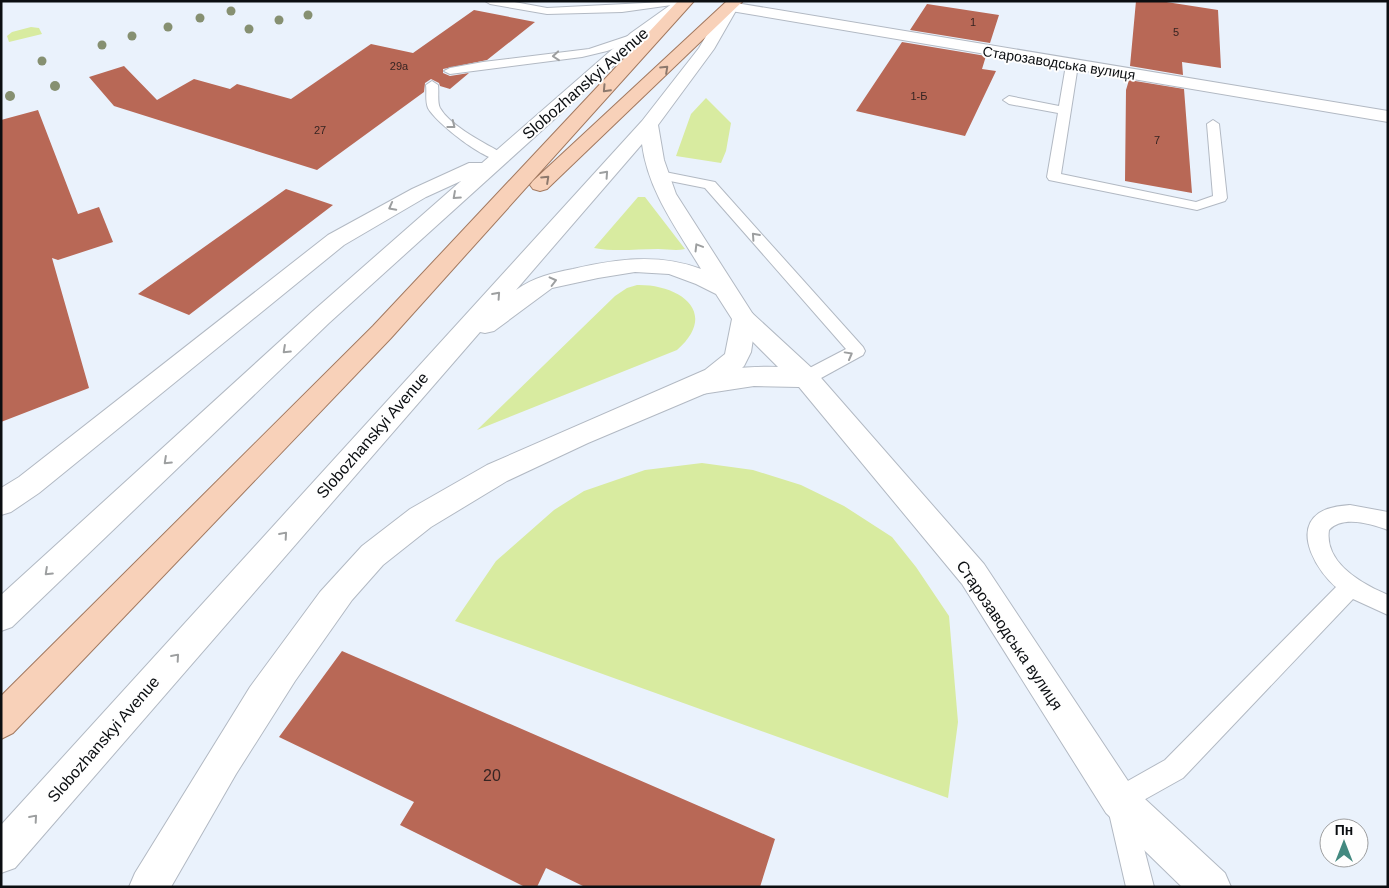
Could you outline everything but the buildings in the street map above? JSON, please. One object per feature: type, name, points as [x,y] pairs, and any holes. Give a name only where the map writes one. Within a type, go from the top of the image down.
[{"type":"main road","name":"Slobozhanskyi Avenue","points":[[1,616],[321,316],[637,36],[687,1]]},
{"type":"main road","name":"Slobozhanskyi Avenue","points":[[1,722],[382,332],[687,1]]},
{"type":"main road","name":"Slobozhanskyi Avenue","points":[[382,332],[733,4]]},
{"type":"main road","name":"Slobozhanskyi Avenue","points":[[1,854],[649,125],[706,49],[733,4]]},
{"type":"main road","name":"Старозаводська вулиця","points":[[733,4],[1072,65],[1388,117]]},
{"type":"main road","name":"Старозаводська вулиця","points":[[649,125],[654,160],[666,194],[744,319],[806,378],[973,574],[1119,800],[1211,887]]},
{"type":"main road","points":[[1,502],[29,485],[336,240],[419,193],[499,157]]},
{"type":"main road","points":[[336,240],[359,237],[375,238],[388,249],[389,254],[386,260]]},
{"type":"main road","points":[[441,357],[542,284],[607,268],[637,264],[669,266],[698,274],[724,288]]},
{"type":"main road","points":[[149,887],[270,686],[333,599],[383,546],[448,500],[513,464],[702,384],[730,368],[738,355],[744,319]]},
{"type":"main road","points":[[702,384],[727,378],[754,375],[806,378]]},
{"type":"lane","points":[[490,1],[547,11],[622,9],[679,1]]},
{"type":"lane","points":[[450,71],[507,61],[586,53],[637,36]]},
{"type":"lane","points":[[1072,65],[1054,177],[1197,206],[1220,198],[1213,124]]},
{"type":"lane","points":[[432,84],[434,108],[478,146],[499,157]]},
{"type":"lane","points":[[1009,100],[1065,111]]},
{"type":"lane","points":[[660,175],[710,185],[857,351],[806,378]]},
{"type":"lane","points":[[1388,521],[1364,513],[1345,512],[1330,516],[1321,525],[1318,538],[1322,554],[1334,572],[1351,587],[1373,600],[1388,605]]},
{"type":"lane","points":[[1140,887],[1119,800],[1174,769],[1351,587]]},
{"type":"green space","points":[[31,27],[39,28],[42,34],[9,42],[7,36],[12,32]]},
{"type":"green space","points":[[706,98],[731,123],[726,151],[721,163],[676,156],[691,114]]},
{"type":"green space","points":[[638,197],[645,197],[685,249],[618,250],[594,248]]},
{"type":"green space","points":[[637,285],[667,289],[689,303],[694,312],[695,324],[689,336],[677,350],[477,430],[615,296],[627,288]]},
{"type":"green space","points":[[702,463],[753,470],[801,485],[844,506],[892,537],[916,567],[949,616],[958,722],[948,798],[455,621],[496,561],[554,510],[584,491],[645,470]]}]
